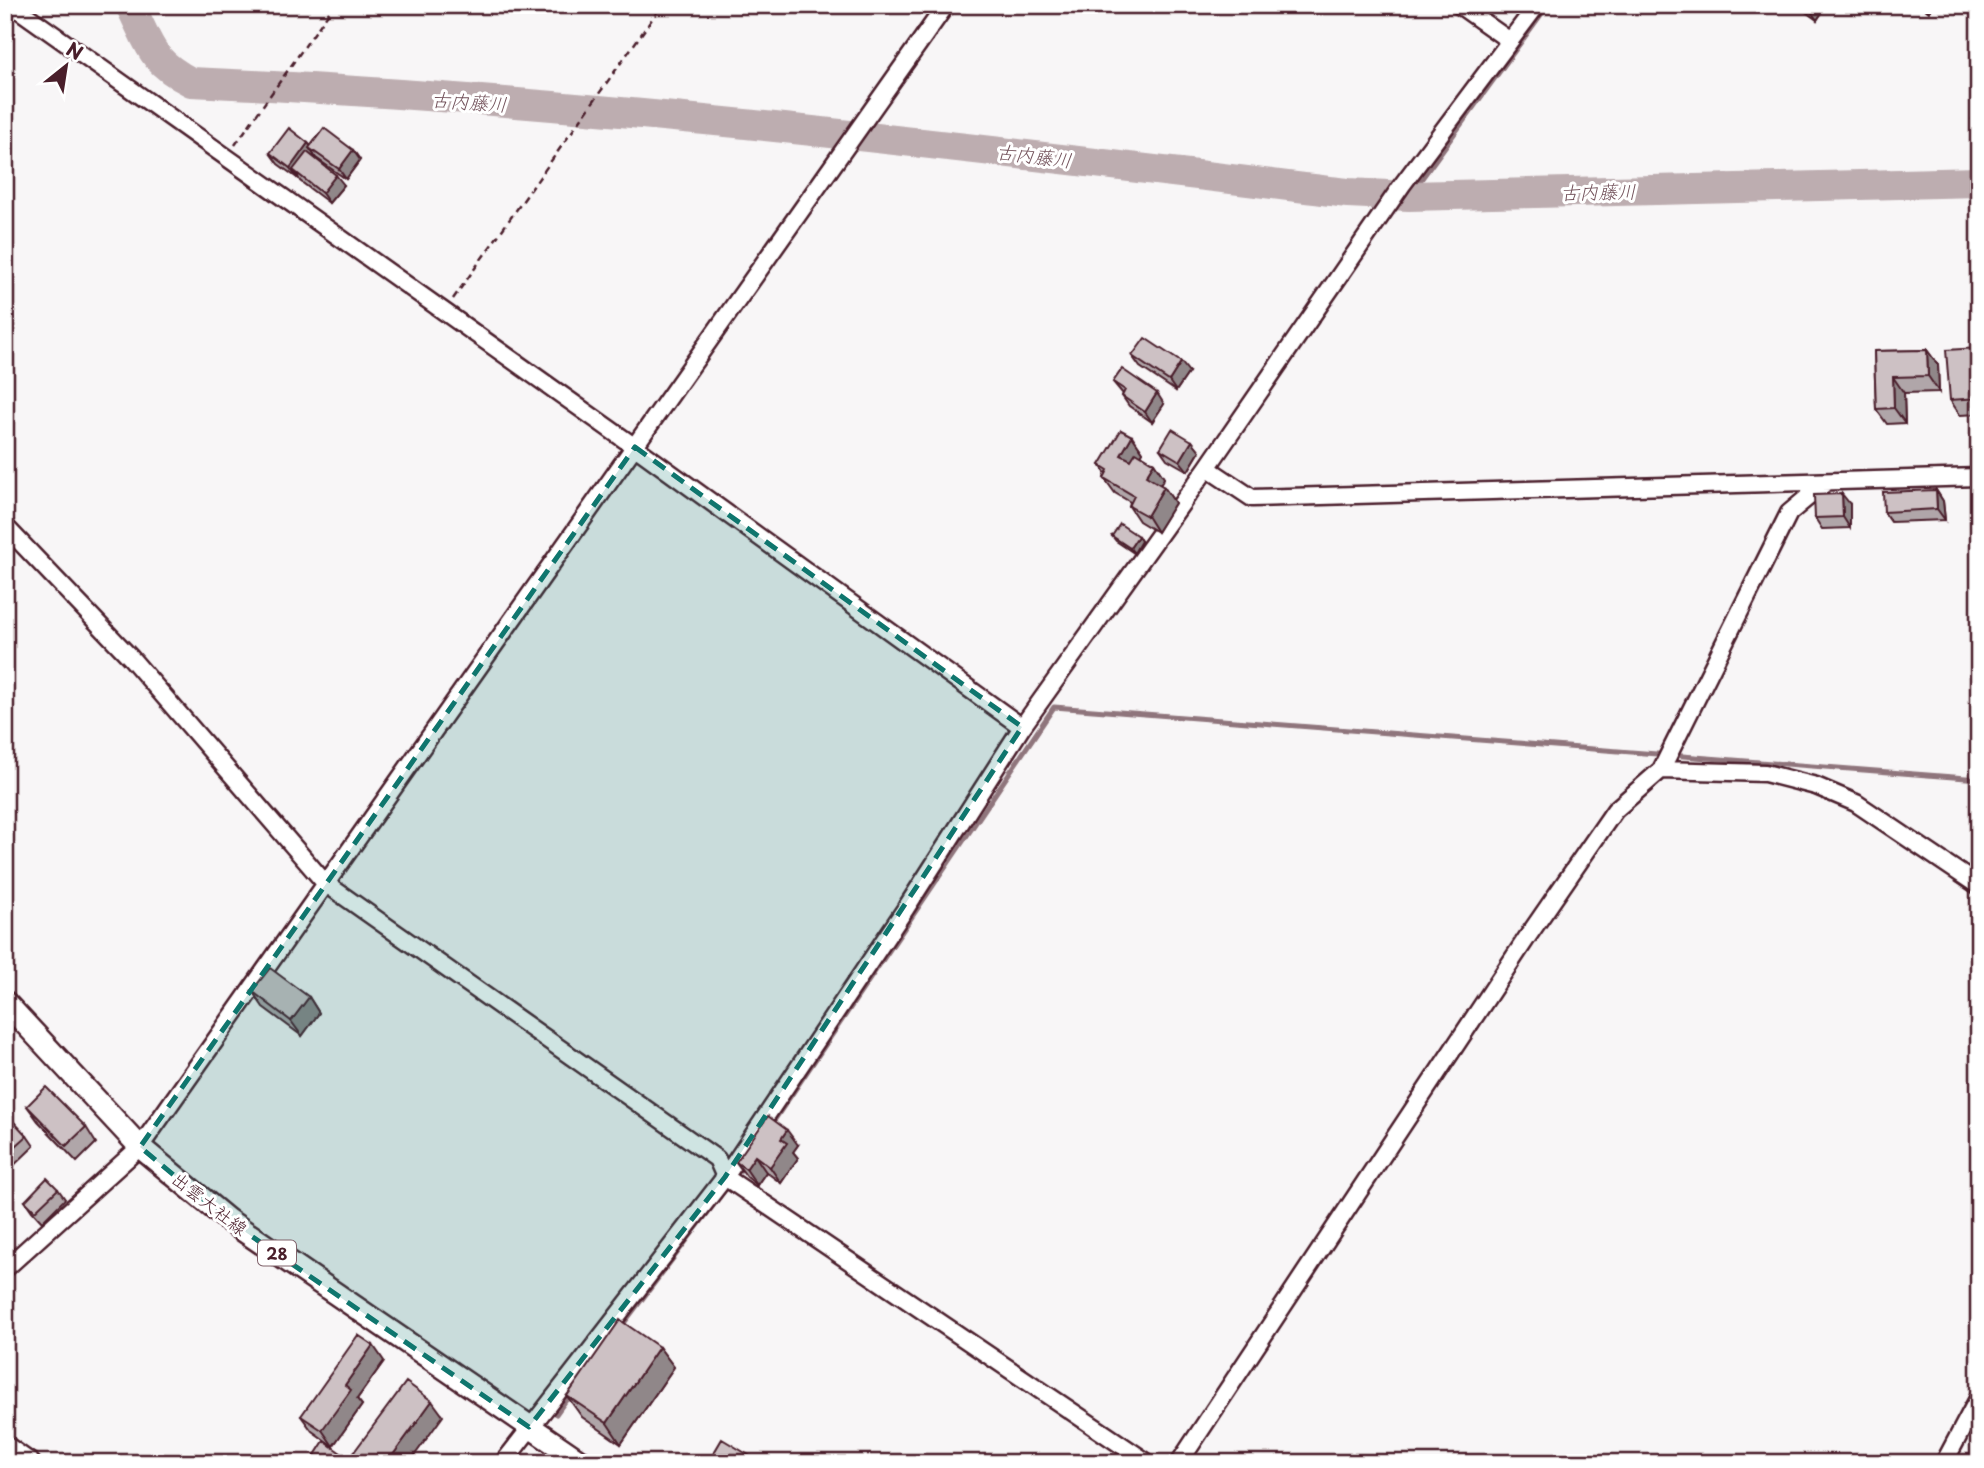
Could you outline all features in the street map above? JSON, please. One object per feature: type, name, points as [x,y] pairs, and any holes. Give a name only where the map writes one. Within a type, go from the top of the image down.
[{"type":"main road","name":"出雲大社線","points":[[5,1002],[140,1147],[228,1220],[583,1463]]},
{"type":"street","points":[[12,5],[445,311],[1022,727]]},
{"type":"street","points":[[5,1269],[140,1147],[946,5]]},
{"type":"street","points":[[1459,5],[1510,41]]},
{"type":"street","points":[[503,1463],[725,1177],[906,908],[1022,727],[1207,468],[1402,185],[1537,5]]},
{"type":"street","points":[[1207,468],[1252,498],[1979,477]]},
{"type":"street","points":[[1179,1463],[1528,936],[1615,810],[1661,770],[1789,513],[1826,482]]},
{"type":"street","points":[[5,526],[131,658],[325,883],[717,1159],[725,1177],[1148,1463]]},
{"type":"street","points":[[1661,770],[1765,773],[1816,786],[1856,803],[1979,886]]},
{"type":"street","points":[[1944,1463],[1979,1397]]},
{"type":"street","points":[[5,1444],[32,1463]]},
{"type":"path","points":[[227,156],[334,5]]},
{"type":"path","points":[[445,311],[662,5]]},
{"type":"highlighted area","points":[[635,447],[1022,727],[725,1177],[529,1427],[228,1220],[140,1147]]},
{"type":"building","points":[[1979,110],[1979,124],[1972,119]]},
{"type":"building","points":[[289,128],[308,143],[290,168],[270,153]]},
{"type":"building","points":[[324,128],[353,150],[339,169],[309,148]]},
{"type":"building","points":[[307,152],[336,175],[322,193],[293,170]]},
{"type":"building","points":[[1145,338],[1181,362],[1169,381],[1132,356]]},
{"type":"building","points":[[1979,348],[1979,398],[1950,400],[1946,350]]},
{"type":"building","points":[[1927,350],[1928,376],[1893,377],[1894,408],[1876,409],[1874,351]]},
{"type":"building","points":[[1122,369],[1157,393],[1145,412],[1122,396],[1125,390],[1113,382]]},
{"type":"building","points":[[1172,429],[1192,441],[1180,461],[1160,449]]},
{"type":"building","points":[[1121,430],[1132,436],[1121,455],[1131,460],[1136,452],[1154,463],[1146,476],[1164,487],[1147,516],[1129,506],[1134,496],[1104,478],[1108,470],[1100,465]]},
{"type":"building","points":[[1936,490],[1937,509],[1884,512],[1883,492]]},
{"type":"building","points":[[1842,494],[1843,517],[1815,518],[1814,495]]},
{"type":"building","points":[[1120,524],[1138,536],[1130,548],[1112,536]]},
{"type":"building","points":[[270,968],[309,997],[291,1021],[252,991]]},
{"type":"building","points":[[46,1087],[86,1127],[66,1146],[27,1106]]},
{"type":"building","points":[[768,1116],[787,1130],[781,1139],[787,1143],[770,1167],[755,1156],[746,1169],[736,1162]]},
{"type":"building","points":[[14,1122],[27,1136],[5,1156],[5,1131]]},
{"type":"building","points":[[47,1178],[58,1189],[35,1211],[25,1201]]},
{"type":"building","points":[[620,1320],[659,1347],[607,1423],[567,1396]]},
{"type":"building","points":[[358,1335],[373,1345],[345,1385],[351,1390],[322,1430],[301,1416]]},
{"type":"building","points":[[406,1382],[432,1401],[387,1463],[359,1463],[351,1456]]},
{"type":"building","points":[[722,1439],[752,1457],[748,1463],[709,1461]]},
{"type":"building","points":[[324,1441],[348,1458],[345,1463],[326,1463],[315,1455]]},
{"type":"waterway","name":"古内藤川","points":[[130,5],[159,59],[191,82],[626,112],[915,142],[1348,193],[1409,196],[1979,182]]},
{"type":"waterway","points":[[1409,196],[1548,5]]},
{"type":"waterway","points":[[771,1125],[1054,707],[1979,779]]},
{"type":"waterway","points":[[621,1327],[744,1165]]},
{"type":"waterway","points":[[556,1414],[571,1393]]},
{"type":"waterway","points":[[515,1463],[520,1457]]}]
